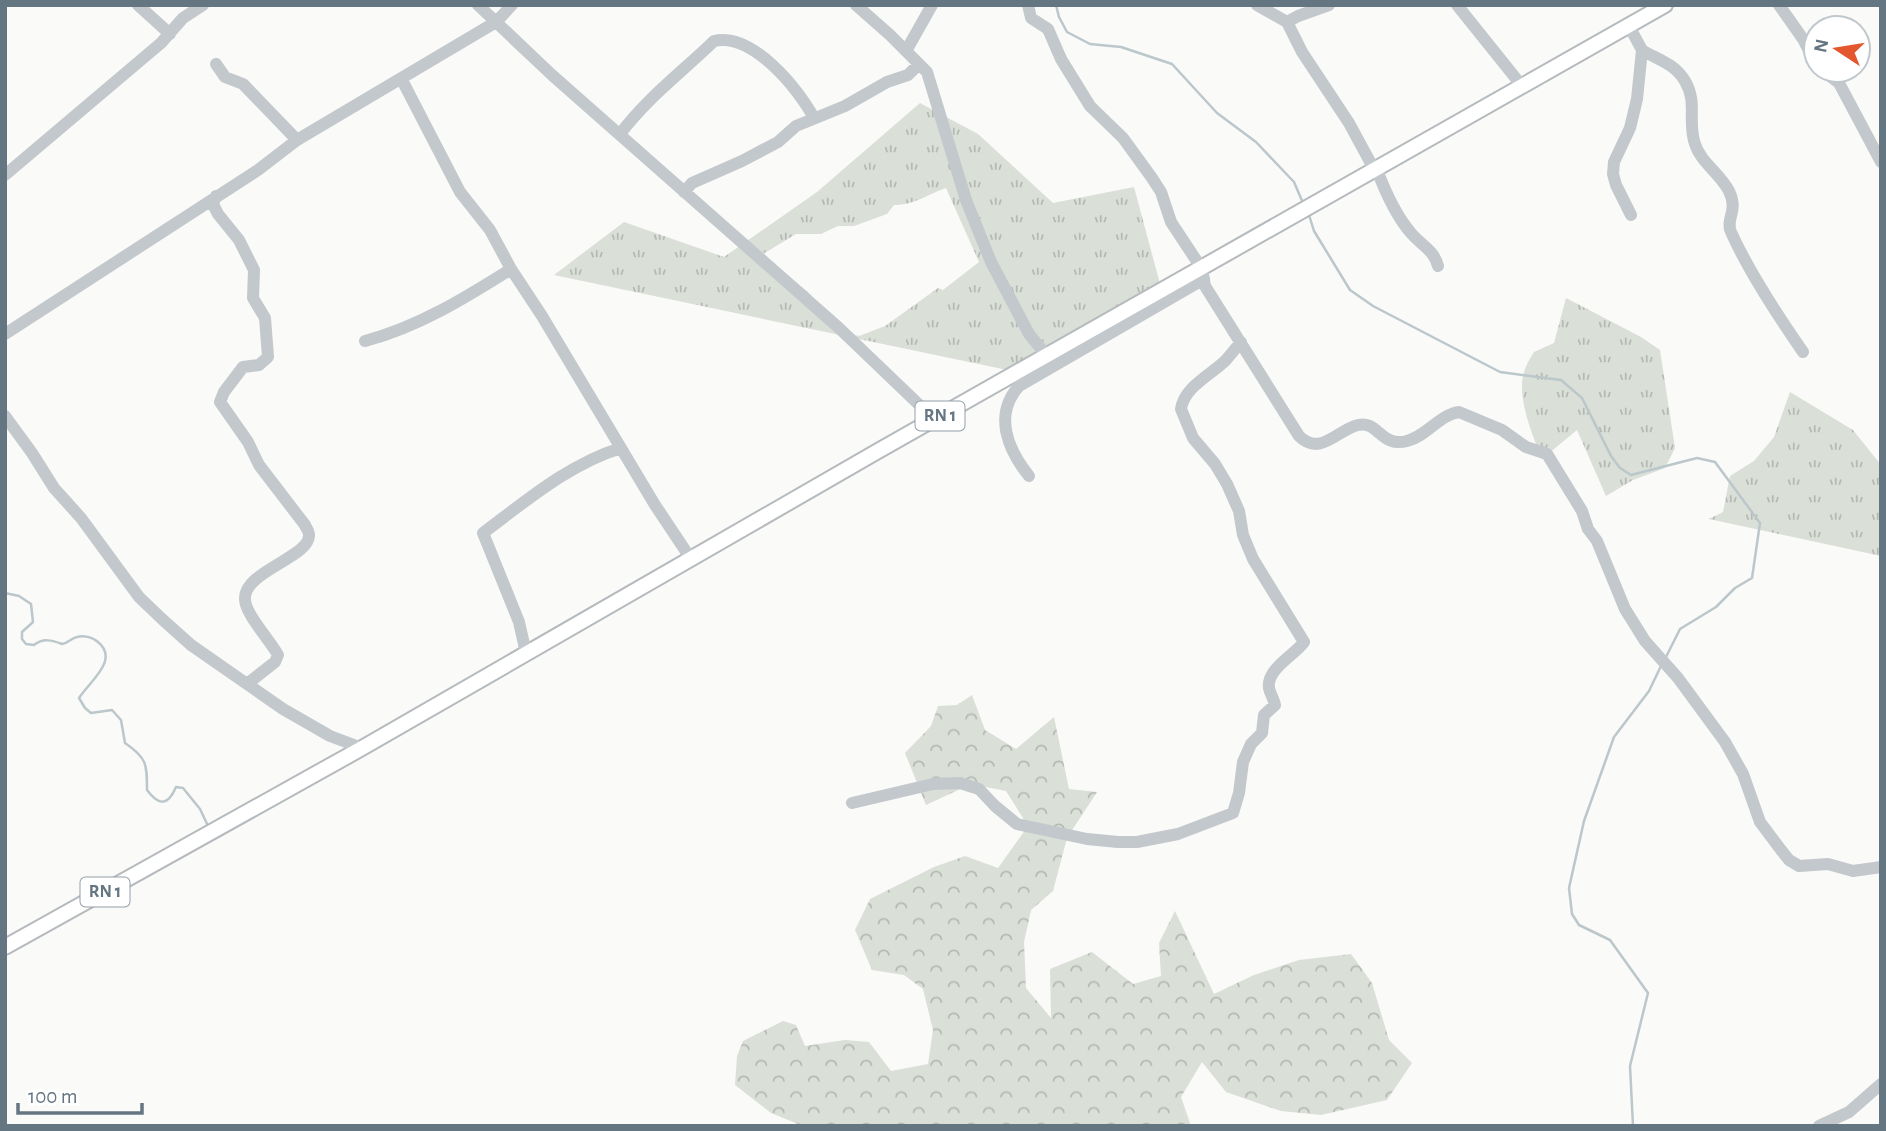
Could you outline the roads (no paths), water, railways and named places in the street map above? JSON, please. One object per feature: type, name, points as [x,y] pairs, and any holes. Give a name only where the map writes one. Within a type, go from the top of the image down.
[{"type":"main road","name":"RN 1","points":[[5,947],[362,748],[934,419],[1203,274],[1665,5]]},
{"type":"street","points":[[138,5],[170,34]]},
{"type":"street","points":[[5,175],[170,34],[183,18],[203,5]]},
{"type":"street","points":[[478,5],[552,75],[839,328],[934,419]]},
{"type":"street","points":[[5,334],[258,170],[297,140],[402,80],[458,42],[496,22],[512,5]]},
{"type":"street","points":[[856,5],[927,72],[966,200],[991,262],[1029,334],[1047,356]]},
{"type":"street","points":[[906,51],[932,5]]},
{"type":"street","points":[[1028,5],[1031,18],[1048,29],[1090,106],[1124,138],[1161,192],[1171,222],[1203,274],[1205,286],[1299,436],[1308,443],[1326,443],[1361,424],[1368,425],[1382,437],[1399,443],[1425,433],[1446,417],[1460,412],[1502,430],[1526,447],[1548,454],[1597,541],[1625,609],[1645,641],[1678,678],[1725,741],[1743,774],[1760,822],[1789,860],[1799,866],[1828,864],[1853,871],[1881,867]]},
{"type":"street","points":[[1256,5],[1287,22],[1302,52],[1349,123],[1411,234],[1425,244],[1437,259],[1438,266]]},
{"type":"street","points":[[1287,22],[1329,5]]},
{"type":"street","points":[[1457,5],[1522,86]]},
{"type":"street","points":[[1779,5],[1802,38]]},
{"type":"street","points":[[1629,26],[1642,50],[1637,99],[1630,128],[1614,162],[1613,174],[1631,215]]},
{"type":"street","points":[[620,134],[659,89],[714,41],[723,39],[740,42],[759,55],[803,98],[814,118]]},
{"type":"street","points":[[1642,50],[1671,64],[1683,79],[1693,102],[1691,122],[1694,143],[1701,158],[1717,173],[1729,191],[1735,208],[1730,228],[1740,253],[1803,352]]},
{"type":"street","points":[[216,64],[225,77],[243,84],[297,140]]},
{"type":"street","points":[[684,192],[692,183],[778,142],[796,126],[845,106],[887,82],[908,75],[919,64]]},
{"type":"street","points":[[402,80],[460,192],[490,230],[511,269],[691,559]]},
{"type":"street","points":[[1840,84],[1881,162]]},
{"type":"street","points":[[216,196],[213,204],[218,214],[239,240],[254,270],[253,298],[265,318],[268,338],[268,357],[258,365],[243,367],[223,392],[220,402],[248,442],[259,465],[305,524],[309,535],[307,543],[298,551],[250,583],[245,594],[244,600],[252,617],[278,654],[275,662],[247,684]]},
{"type":"street","points":[[365,341],[440,312],[511,269]]},
{"type":"street","points":[[1029,476],[1016,460],[1005,436],[1006,409],[1010,396],[1019,386],[1203,274]]},
{"type":"street","points":[[852,803],[933,784],[960,782],[979,789],[1017,824],[1104,842],[1137,842],[1178,834],[1233,813],[1243,762],[1251,744],[1262,733],[1264,715],[1275,705],[1269,690],[1270,681],[1285,660],[1304,642],[1280,600],[1264,580],[1243,535],[1239,511],[1227,484],[1193,438],[1181,409],[1190,390],[1225,360],[1241,342]]},
{"type":"street","points":[[5,416],[54,488],[81,518],[139,597],[191,645],[283,709],[318,729],[362,748]]},
{"type":"street","points":[[526,653],[519,622],[483,533],[568,472],[596,456],[621,448]]},
{"type":"street","points":[[1819,1126],[1849,1112],[1881,1084]]},
{"type":"waterway","points":[[1056,5],[1067,32],[1090,44],[1121,47],[1172,64],[1217,113],[1256,142],[1294,182],[1303,203]]},
{"type":"waterway","points":[[1309,215],[1314,231],[1350,290],[1373,306],[1500,372],[1561,380],[1582,398],[1611,456],[1620,468],[1631,475],[1697,458],[1715,462],[1760,523],[1752,578],[1735,588],[1716,607],[1680,629],[1666,657]]},
{"type":"waterway","points":[[5,593],[19,596],[31,604],[33,622],[22,632],[22,639],[26,644],[34,645],[48,640],[62,644],[82,636],[98,642],[104,649],[104,663],[79,698],[91,713],[112,710],[121,720],[125,743],[138,753],[144,762],[147,790],[151,795],[163,802],[170,798],[176,787],[183,788],[200,809],[209,828]]},
{"type":"waterway","points":[[1633,1126],[1630,1066],[1648,993],[1610,940],[1579,925],[1572,914],[1569,888],[1584,821],[1614,737],[1649,691],[1661,666]]}]
